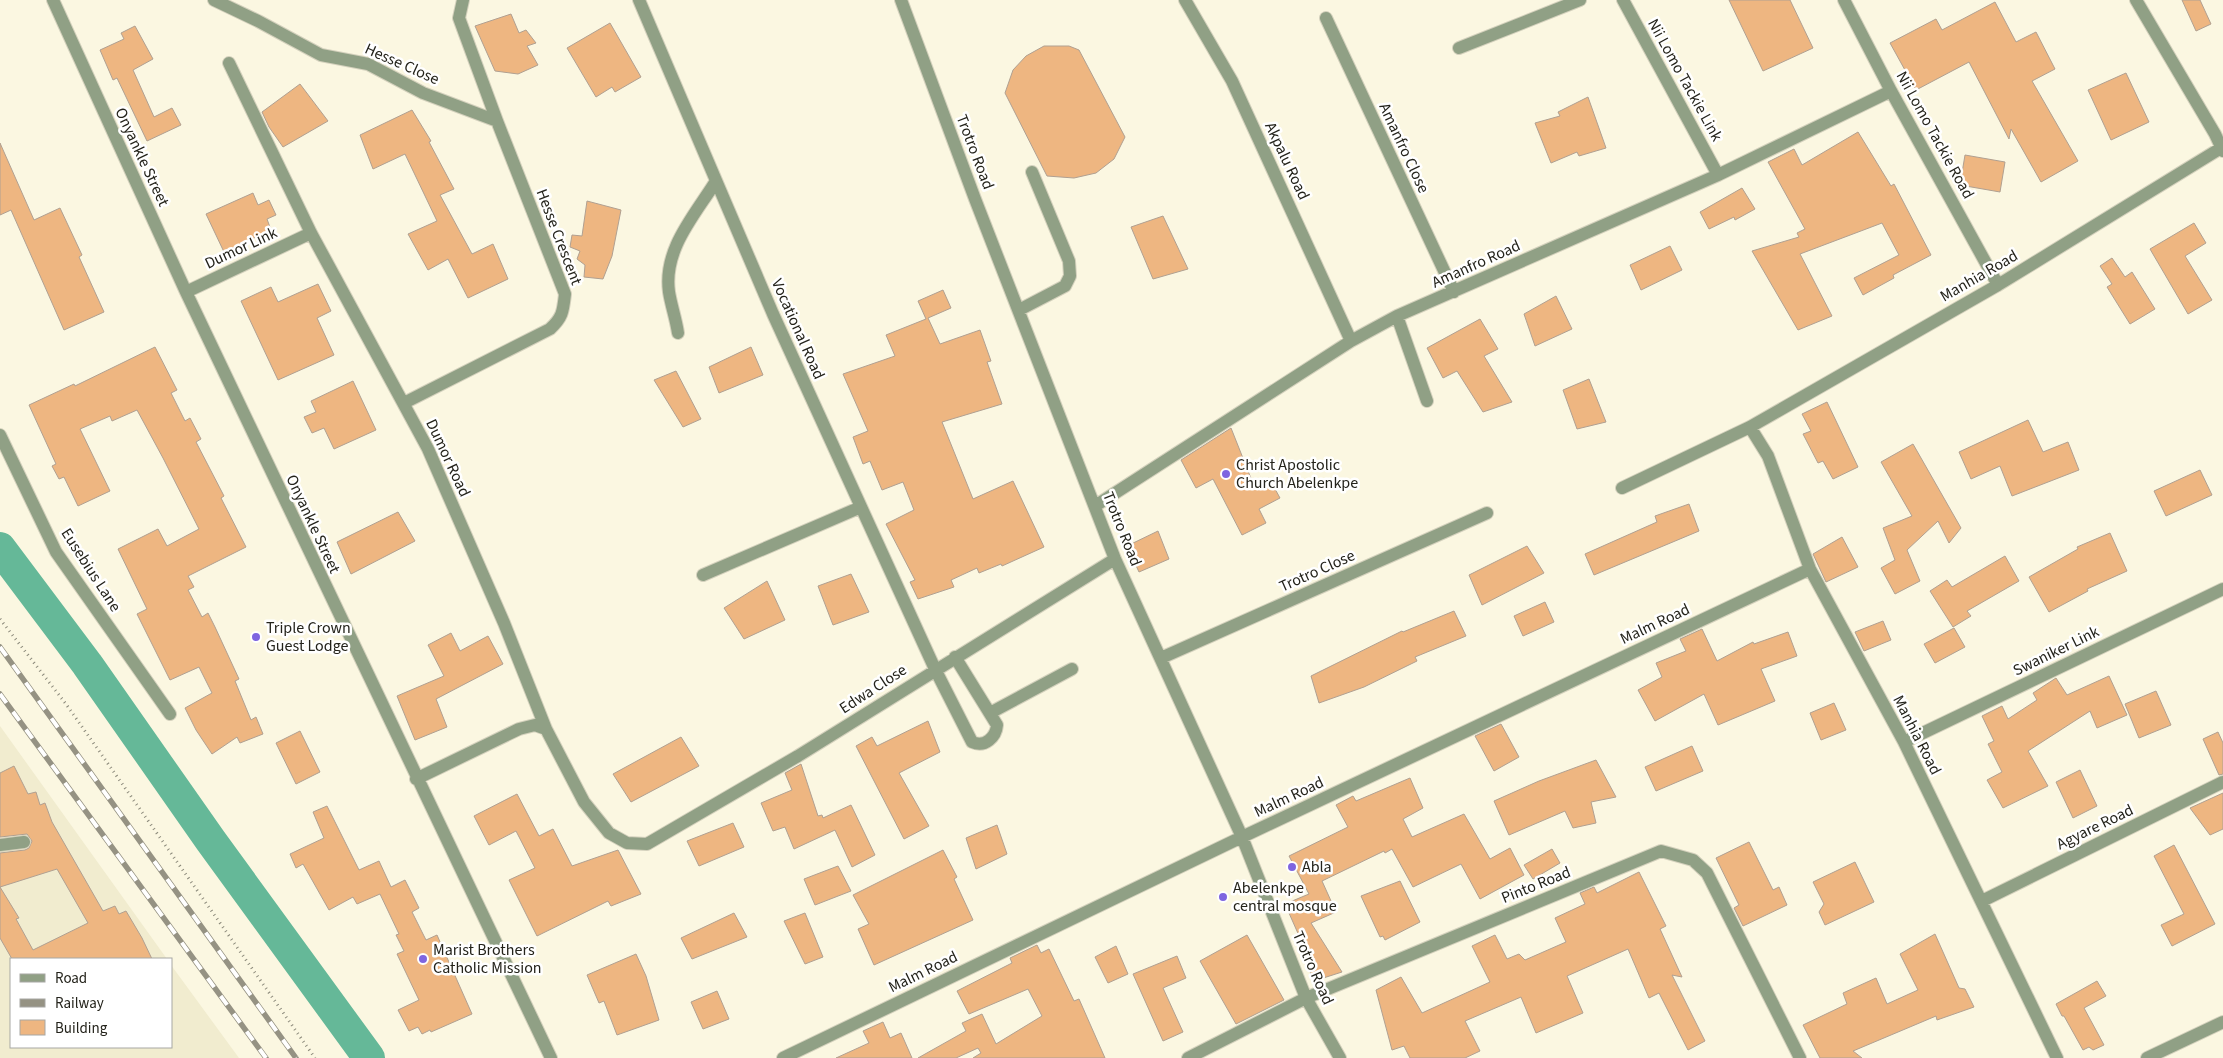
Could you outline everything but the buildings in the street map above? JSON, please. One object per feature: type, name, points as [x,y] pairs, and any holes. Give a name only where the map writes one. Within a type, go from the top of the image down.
[{"type":"street","name":"Onyankle Street","points":[[53,0],[186,292],[416,779],[551,1058]]},
{"type":"street","name":"Hesse Close","points":[[214,0],[321,55],[368,64],[423,93],[496,121]]},
{"type":"street","name":"Hesse Crescent","points":[[404,403],[550,328],[560,320],[563,309],[565,294],[496,121],[460,18],[462,0]]},
{"type":"street","name":"Vocational Road","points":[[638,0],[777,323],[935,669],[972,742],[982,744],[993,738],[996,734],[997,725],[990,713]]},
{"type":"street","name":"Trotro Road","points":[[900,0],[1115,559],[1242,837],[1306,998],[1340,1058]]},
{"type":"street","name":"Akpalu Road","points":[[1185,0],[1232,81],[1351,340]]},
{"type":"street","points":[[1459,48],[1580,0]]},
{"type":"street","name":"Nii Lomo Tackie Link","points":[[1623,0],[1718,175]]},
{"type":"street","name":"Nii Lomo Tackie Road","points":[[1844,0],[1891,91],[1998,285]]},
{"type":"street","points":[[2136,0],[2215,134],[2222,150]]},
{"type":"street","name":"Amanfro Close","points":[[1326,18],[1454,292]]},
{"type":"street","name":"Dumor Road","points":[[229,63],[311,233],[428,449],[504,623],[546,729],[584,802],[609,833],[627,843],[647,844]]},
{"type":"street","name":"Amanfro Road","points":[[1094,506],[1351,340],[1397,316],[1718,175],[1891,91]]},
{"type":"street","name":"Manhia Road","points":[[1622,488],[1750,426],[1998,285],[2222,150]]},
{"type":"street","points":[[1019,310],[1065,286],[1070,276],[1069,262],[1032,172]]},
{"type":"street","points":[[678,333],[669,290],[670,262],[676,244],[716,182]]},
{"type":"street","name":"Dumor Link","points":[[186,292],[311,233]]},
{"type":"street","points":[[1397,316],[1427,401]]},
{"type":"street","name":"Manhia Road","points":[[1750,426],[1768,456],[1810,569],[1904,742],[2057,1058]]},
{"type":"street","name":"Eusebius Lane","points":[[0,435],[56,552],[170,714]]},
{"type":"street","points":[[703,575],[861,507]]},
{"type":"street","name":"Trotro Close","points":[[1161,658],[1487,513]]},
{"type":"street","name":"Edwa Close","points":[[647,844],[798,756],[935,669],[1115,559]]},
{"type":"street","name":"Malm Road","points":[[783,1058],[1242,837],[1810,569]]},
{"type":"street","name":"Swaniker Link","points":[[1904,742],[2223,589]]},
{"type":"street","points":[[955,657],[990,713],[1072,669]]},
{"type":"street","points":[[416,779],[519,729],[535,725],[546,729]]},
{"type":"street","name":"Agyare Road","points":[[1982,901],[2223,782]]},
{"type":"street","points":[[0,845],[24,842]]},
{"type":"street","name":"Pinto Road","points":[[1188,1058],[1306,998],[1662,851],[1692,860],[1707,873],[1800,1058]]},
{"type":"street","points":[[2147,1058],[2223,1022]]},
{"type":"path","points":[[0,619],[66,704],[315,1058]]},
{"type":"shaded area","points":[[0,726],[166,958],[10,958],[10,1048],[172,1048],[172,966],[239,1058],[0,1058]]},
{"type":"waterway","points":[[0,548],[87,664],[211,841],[369,1058]]},
{"type":"railway","points":[[0,647],[296,1058]]},
{"type":"railway","points":[[0,694],[266,1058]]},
{"type":"place","name":"Christ Apostolic Church Abelenkpe","points":[[1226,474]]},
{"type":"place","name":"Triple Crown Guest Lodge","points":[[256,637]]},
{"type":"place","name":"Abla","points":[[1292,867]]},
{"type":"place","name":"Abelenkpe central mosque","points":[[1223,897]]},
{"type":"place","name":"Marist Brothers Catholic Mission","points":[[423,959]]}]
